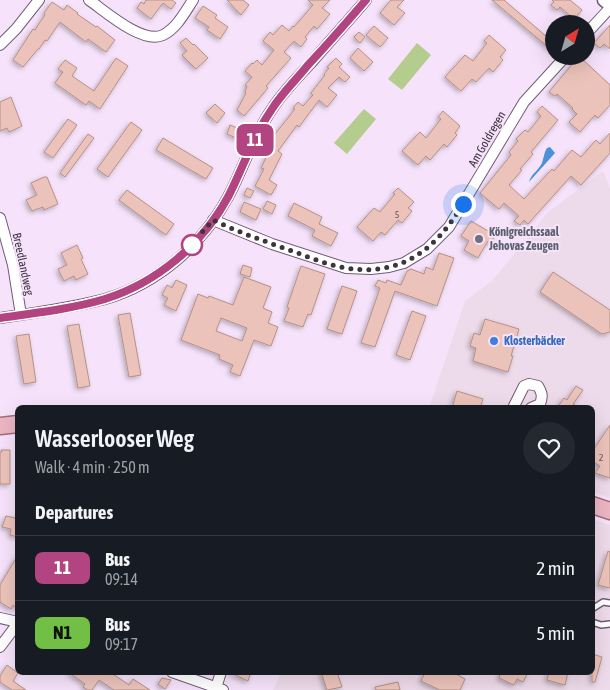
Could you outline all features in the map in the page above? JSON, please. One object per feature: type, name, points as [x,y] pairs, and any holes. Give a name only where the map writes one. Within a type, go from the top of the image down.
[{"type":"main road","points":[[0,426],[15,424]]},
{"type":"main road","points":[[595,506],[610,511]]},
{"type":"street","points":[[0,45],[16,29],[39,0]]},
{"type":"street","points":[[89,0],[133,30],[144,36],[154,38],[162,36],[176,25],[193,0]]},
{"type":"street","points":[[0,318],[106,298],[133,288],[152,278],[175,261],[213,220],[227,198],[259,130],[272,110],[286,91],[366,0]]},
{"type":"street","points":[[595,24],[610,7],[604,0]]},
{"type":"street","name":"Am Goldregen","points":[[213,220],[272,244],[346,268],[371,269],[404,263],[427,249],[449,227],[524,102],[558,65]]},
{"type":"street","name":"Breedlandweg","points":[[0,218],[13,265],[21,315]]},
{"type":"street","points":[[514,405],[524,386],[529,384],[538,386],[542,392],[542,398],[538,405]]},
{"type":"street","points":[[0,618],[15,622]]},
{"type":"street","points":[[0,647],[15,627]]},
{"type":"street","points":[[180,675],[219,689],[221,675]]},
{"type":"lane","points":[[595,606],[603,602],[610,603]]},
{"type":"lane","points":[[595,623],[600,625],[610,624]]},
{"type":"shaded area","points":[[603,171],[610,189],[610,498],[595,493],[595,405],[430,405],[465,301],[493,280],[548,212]]},
{"type":"shaded area","points":[[595,520],[610,525],[610,690],[273,690],[280,675],[595,675]]},
{"type":"green space","points":[[417,43],[431,55],[402,90],[388,79]]},
{"type":"green space","points":[[364,109],[376,119],[347,154],[334,143]]},
{"type":"water","points":[[550,147],[555,153],[529,182],[542,163],[547,148]]},
{"type":"building","points":[[146,0],[172,0],[176,3],[171,9],[163,3],[151,19],[137,8],[141,2],[144,4]]},
{"type":"building","points":[[227,0],[243,0],[249,5],[241,15]]},
{"type":"building","points":[[308,0],[330,0],[322,8],[330,14],[317,29],[314,26],[305,37],[307,39],[301,47],[294,41],[284,52],[291,58],[266,86],[268,88],[244,116],[237,110],[246,93],[247,86],[245,85],[252,77],[245,71],[257,60],[262,65],[274,50],[263,41],[270,32],[273,35],[282,25],[289,31],[294,27],[313,5]]},
{"type":"building","points":[[391,0],[404,0],[397,7],[405,13],[394,25],[380,13]]},
{"type":"building","points":[[492,0],[504,0],[545,35],[545,44]]},
{"type":"building","points":[[552,0],[570,0],[582,10],[578,15],[569,15],[560,7],[557,10],[551,5],[554,2]]},
{"type":"building","points":[[52,2],[64,10],[67,5],[115,40],[106,52],[88,39],[86,42],[60,22],[47,41],[45,40],[23,67],[13,60],[33,29],[35,30]]},
{"type":"building","points":[[203,6],[217,15],[215,18],[228,27],[220,39],[207,30],[209,27],[195,18]]},
{"type":"building","points":[[610,25],[610,49],[604,44],[600,48],[595,42]]},
{"type":"building","points":[[374,26],[388,38],[380,47],[366,35]]},
{"type":"building","points":[[359,32],[365,37],[360,43],[354,37]]},
{"type":"building","points":[[489,35],[506,50],[500,57],[503,60],[493,72],[489,68],[476,82],[472,79],[461,91],[445,77],[465,55],[473,61],[487,43],[484,41]]},
{"type":"building","points":[[186,38],[208,58],[196,69],[182,55],[187,51],[180,43]]},
{"type":"building","points":[[358,48],[373,62],[364,71],[350,58]]},
{"type":"building","points":[[116,58],[128,66],[100,109],[89,101],[86,105],[55,83],[63,72],[58,69],[65,60],[77,68],[72,76],[94,91]]},
{"type":"building","points":[[336,58],[342,64],[339,67],[350,77],[345,82],[339,77],[328,88],[337,95],[327,107],[319,100],[278,151],[282,154],[269,180],[277,185],[271,195],[255,186],[264,169],[261,168],[274,141],[271,139],[295,109],[293,108],[298,102],[303,106],[313,95],[311,93],[325,75],[329,68],[327,67]]},
{"type":"building","points":[[572,65],[589,65],[610,85],[610,105],[598,118],[595,115],[580,132],[569,122],[577,114],[573,108],[557,94],[555,96],[549,92]]},
{"type":"building","points":[[11,97],[22,126],[9,132],[7,128],[0,131],[0,102]]},
{"type":"building","points":[[215,104],[225,113],[217,123],[206,113]]},
{"type":"building","points":[[542,106],[558,120],[531,152],[533,154],[509,185],[524,199],[552,169],[554,171],[572,150],[581,157],[596,140],[600,144],[610,133],[610,153],[581,185],[571,176],[528,224],[524,220],[520,225],[514,221],[519,216],[504,203],[499,209],[480,193],[511,155],[509,152],[518,141],[516,139],[525,130],[528,132],[541,116],[537,112]]},
{"type":"building","points":[[443,111],[460,126],[455,133],[457,135],[447,147],[444,144],[430,160],[426,156],[418,165],[402,151],[420,132],[426,138],[441,119],[438,117]]},
{"type":"building","points":[[68,119],[77,125],[53,158],[44,152]]},
{"type":"building","points":[[131,122],[142,130],[108,177],[97,169]]},
{"type":"building","points":[[230,125],[242,130],[238,139],[227,134]]},
{"type":"building","points":[[88,134],[94,138],[65,177],[60,173]]},
{"type":"building","points":[[163,138],[213,168],[206,179],[156,150]]},
{"type":"building","points":[[47,177],[58,204],[44,210],[43,207],[32,211],[26,200],[37,195],[31,183]]},
{"type":"building","points":[[247,188],[254,191],[250,198],[244,195]]},
{"type":"building","points":[[398,188],[414,202],[408,208],[412,211],[402,223],[398,220],[385,235],[381,232],[373,241],[357,227],[374,208],[380,212]]},
{"type":"building","points":[[127,190],[174,224],[166,235],[119,200]]},
{"type":"building","points":[[267,201],[276,205],[272,214],[263,209]]},
{"type":"building","points":[[244,202],[261,209],[256,220],[240,212]]},
{"type":"building","points":[[294,203],[322,217],[319,224],[338,233],[331,246],[312,236],[315,230],[288,216]]},
{"type":"building","name":"Königreichssaal Jehovas Zeugen","points":[[471,221],[495,235],[491,243],[488,241],[478,258],[464,250],[469,241],[461,236]]},
{"type":"building","points":[[77,245],[88,274],[76,280],[74,276],[64,281],[58,269],[67,265],[61,253]]},
{"type":"building","points":[[439,253],[454,258],[437,306],[395,291],[375,347],[361,343],[380,288],[375,286],[378,280],[386,283],[387,280],[401,285],[407,271],[411,269],[424,274],[426,267],[433,270]]},
{"type":"building","points":[[243,265],[252,268],[250,277],[240,274]]},
{"type":"building","points":[[301,266],[325,274],[311,315],[308,314],[303,327],[284,321]]},
{"type":"building","points":[[553,272],[610,310],[610,332],[602,334],[540,292]]},
{"type":"building","points":[[244,277],[271,287],[263,308],[272,312],[268,323],[278,327],[271,346],[254,340],[240,376],[230,372],[233,365],[219,359],[220,355],[181,340],[198,294],[233,305]],"holes":[[[221,318],[247,328],[242,341],[216,331]]]},
{"type":"building","points":[[176,280],[187,285],[176,311],[164,305],[168,298],[162,295],[167,285],[172,288]]},
{"type":"building","points":[[342,286],[357,291],[342,334],[327,329]]},
{"type":"building","points":[[412,311],[426,316],[410,360],[396,355]]},
{"type":"building","points":[[130,313],[141,375],[129,377],[118,315]]},
{"type":"building","name":"Klosterbäcker","points":[[485,319],[519,329],[508,372],[473,361],[476,348],[470,346],[474,333],[480,335]]},
{"type":"building","points":[[79,324],[90,386],[78,388],[67,326]]},
{"type":"building","points":[[29,334],[36,382],[24,384],[16,336]]},
{"type":"building","points":[[576,386],[583,390],[573,404],[574,405],[559,405],[564,398],[567,400]]},
{"type":"building","points":[[457,391],[483,399],[481,405],[453,405]]},
{"type":"building","points":[[610,425],[610,478],[595,473],[600,466],[595,463],[595,448]]},
{"type":"building","points":[[1,450],[10,450],[10,484],[0,484]]},
{"type":"building","points":[[6,516],[15,518],[15,536],[10,535],[11,529],[2,527]]},
{"type":"building","points":[[608,551],[610,552],[610,588],[598,585]]},
{"type":"building","points":[[15,560],[15,607],[13,605],[11,609],[0,602],[0,585]]},
{"type":"building","points":[[595,655],[602,657],[595,682],[592,682],[592,675],[595,675]]},
{"type":"building","points":[[7,665],[15,671],[15,675],[17,675],[13,681],[26,690],[12,690],[0,682],[0,676]]},
{"type":"building","points":[[72,675],[114,675],[129,685],[133,679],[150,690],[114,690],[99,680],[92,690],[88,690],[83,687],[85,684]]},
{"type":"building","points":[[235,675],[250,675],[248,681]]},
{"type":"building","points":[[322,675],[338,675],[342,687],[327,690]]},
{"type":"building","points":[[424,675],[458,675],[465,679],[460,690],[440,690],[421,681]]},
{"type":"building","points":[[500,675],[526,675],[523,682],[517,679],[514,685],[499,678]]},
{"type":"building","points":[[548,675],[567,675],[565,685],[547,680]]},
{"type":"building","points":[[162,678],[171,680],[165,689],[158,684]]},
{"type":"building","points":[[398,682],[400,690],[376,690],[375,687]]},
{"type":"bus line","name":"11","points":[[0,318],[106,298],[133,288],[152,278],[175,261],[213,220],[227,198],[259,130],[272,110],[286,91],[366,0]]},
{"type":"place","name":"Königreichssaal Jehovas Zeugen","points":[[479,239]]},
{"type":"place","name":"Klosterbäcker","points":[[494,341]]},
{"type":"route","points":[[192,245],[188,248],[213,220],[257,239],[346,268],[371,269],[389,267],[404,263],[427,249],[449,227],[463,204]]}]
